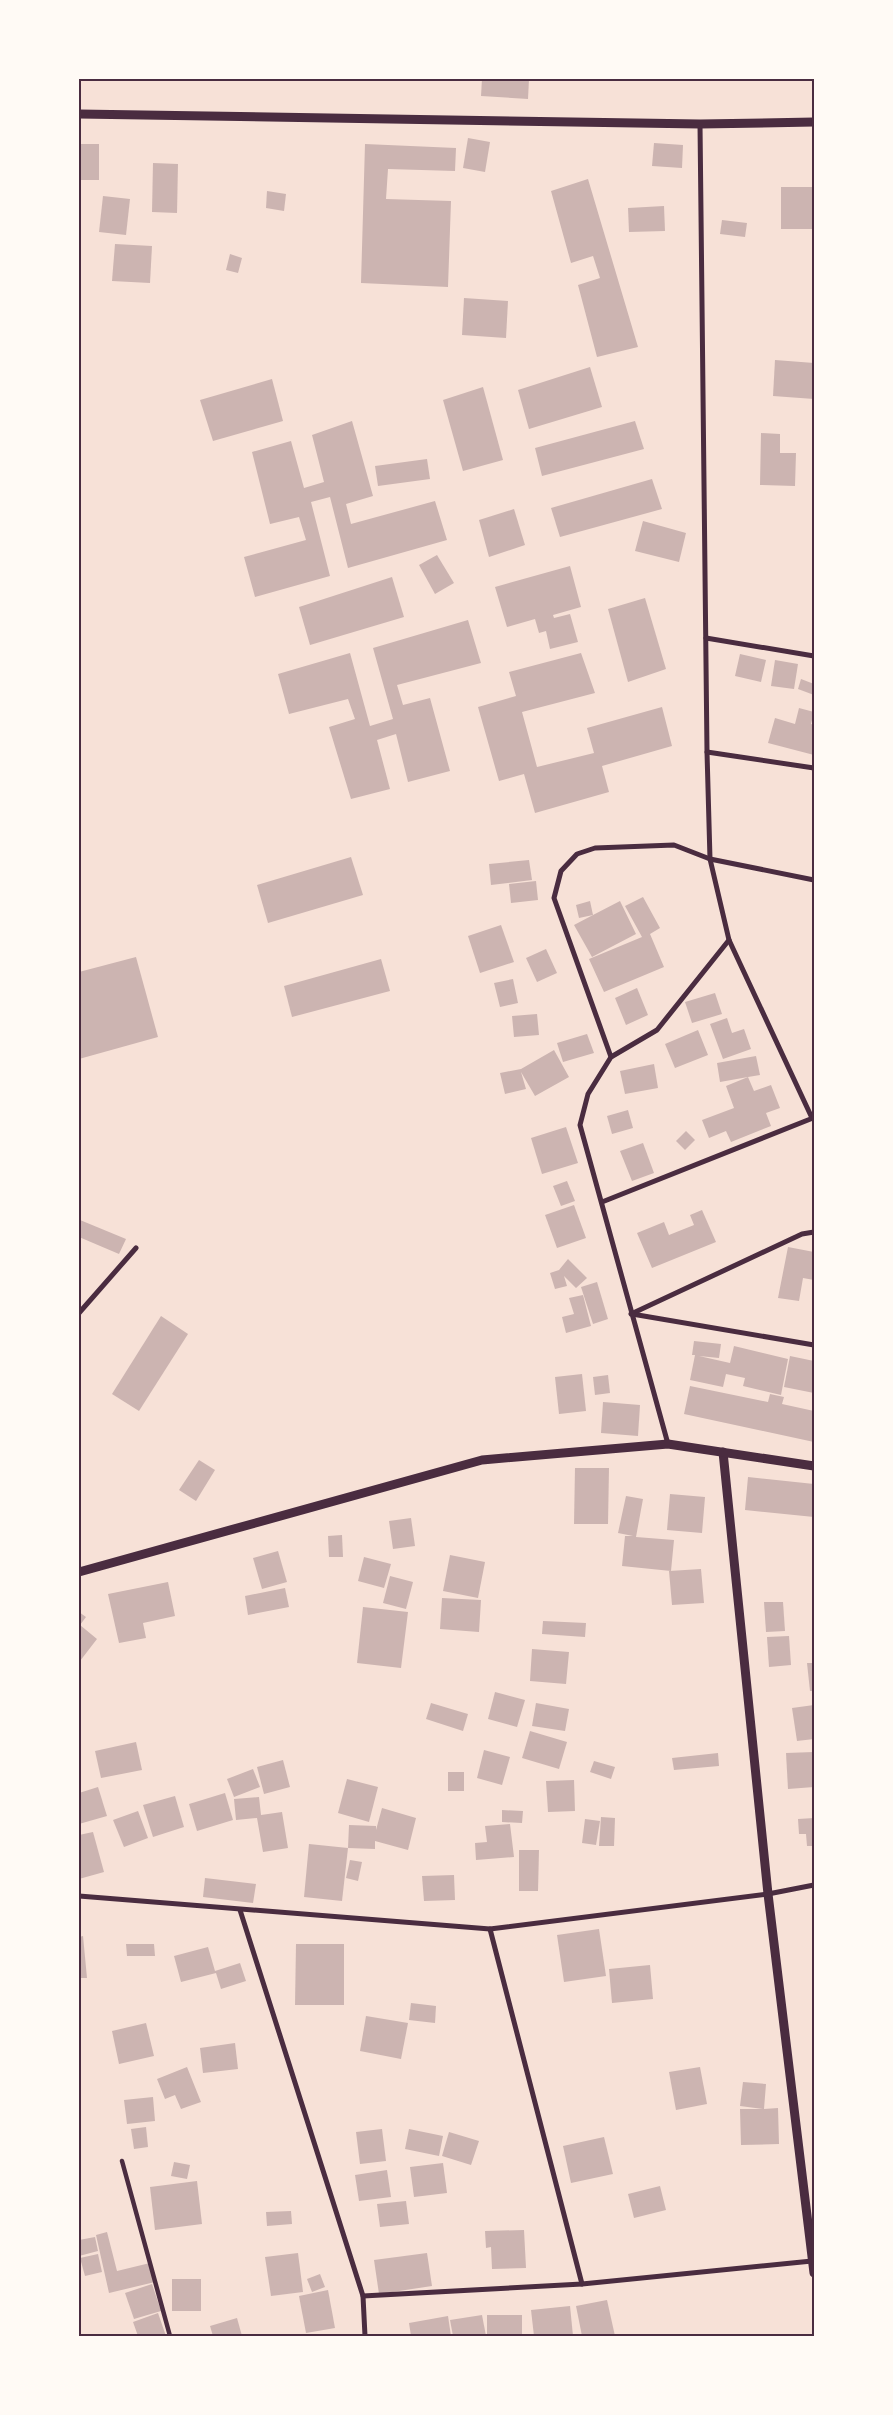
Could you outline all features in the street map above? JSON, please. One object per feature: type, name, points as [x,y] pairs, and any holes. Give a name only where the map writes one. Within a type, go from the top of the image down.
[{"type":"street","points":[[79,114],[700,124],[814,122]]},
{"type":"street","points":[[602,1202],[813,1118],[729,940],[710,859],[707,752],[700,124]]},
{"type":"street","points":[[706,638],[814,656]]},
{"type":"street","points":[[707,752],[814,768]]},
{"type":"street","points":[[611,1057],[554,898],[561,871],[577,854],[594,848],[674,846],[710,859],[814,880]]},
{"type":"street","points":[[668,1444],[580,1125],[588,1094],[611,1057],[657,1030],[729,940]]},
{"type":"street","points":[[631,1314],[802,1234],[814,1234]]},
{"type":"street","points":[[79,1313],[80,1306],[136,1248]]},
{"type":"street","points":[[631,1314],[814,1345]]},
{"type":"street","points":[[79,1572],[482,1460],[668,1444],[814,1466]]},
{"type":"street","points":[[723,1452],[768,1894],[814,2274]]},
{"type":"street","points":[[79,1896],[490,1929],[768,1894],[814,1885]]},
{"type":"street","points":[[240,1910],[363,2296],[365,2336]]},
{"type":"street","points":[[490,1929],[582,2284]]},
{"type":"street","points":[[122,2161],[170,2336]]},
{"type":"street","points":[[363,2296],[582,2284],[812,2261]]},
{"type":"building","points":[[482,79],[529,79],[528,99],[481,96]]},
{"type":"building","points":[[468,138],[490,142],[485,172],[463,168]]},
{"type":"building","points":[[654,143],[683,145],[682,168],[652,166]]},
{"type":"building","points":[[79,144],[99,144],[99,180],[79,180]]},
{"type":"building","points":[[365,144],[456,148],[455,171],[388,169],[386,199],[451,201],[448,287],[361,283]]},
{"type":"building","points":[[153,163],[178,164],[177,213],[152,212]]},
{"type":"building","points":[[588,179],[638,347],[597,357],[578,285],[600,278],[593,256],[571,263],[551,191]]},
{"type":"building","points":[[781,187],[814,187],[814,229],[781,229]]},
{"type":"building","points":[[267,191],[286,194],[284,211],[266,208]]},
{"type":"building","points":[[103,196],[130,199],[126,235],[99,232]]},
{"type":"building","points":[[664,206],[665,231],[629,232],[628,208]]},
{"type":"building","points":[[722,220],[747,223],[745,237],[720,234]]},
{"type":"building","points":[[115,244],[152,246],[150,283],[112,281]]},
{"type":"building","points":[[230,254],[242,258],[238,273],[226,270]]},
{"type":"building","points":[[464,298],[508,301],[506,338],[462,335]]},
{"type":"building","points":[[775,360],[814,363],[814,399],[773,396]]},
{"type":"building","points":[[590,367],[602,407],[529,429],[518,390]]},
{"type":"building","points":[[272,379],[283,421],[213,441],[200,400]]},
{"type":"building","points":[[483,387],[503,460],[463,471],[443,400]]},
{"type":"building","points":[[352,421],[373,496],[346,504],[351,524],[435,501],[447,540],[348,568],[330,497],[311,502],[330,576],[255,597],[244,557],[306,540],[299,517],[270,524],[252,452],[291,441],[304,488],[324,482],[312,435]]},
{"type":"building","points":[[635,421],[644,449],[542,476],[535,448]]},
{"type":"building","points":[[761,433],[780,434],[780,453],[796,453],[795,486],[760,485]]},
{"type":"building","points":[[427,459],[430,479],[378,486],[375,466]]},
{"type":"building","points":[[652,479],[662,509],[560,537],[551,508]]},
{"type":"building","points":[[514,509],[525,545],[489,557],[479,520]]},
{"type":"building","points":[[643,521],[686,533],[679,562],[635,551]]},
{"type":"building","points":[[437,555],[454,583],[435,594],[419,565]]},
{"type":"building","points":[[570,566],[581,607],[553,615],[554,618],[570,614],[578,642],[550,649],[546,631],[539,633],[535,619],[507,627],[495,587]]},
{"type":"building","points":[[392,577],[404,617],[310,645],[299,607]]},
{"type":"building","points":[[645,598],[666,669],[628,682],[608,609]]},
{"type":"building","points":[[468,620],[481,663],[397,685],[403,705],[430,698],[450,771],[408,782],[396,734],[377,740],[390,789],[351,799],[329,727],[355,719],[348,699],[289,714],[278,674],[350,653],[370,726],[393,719],[373,648]]},
{"type":"building","points":[[581,653],[595,693],[522,712],[537,767],[594,753],[587,728],[662,707],[672,746],[602,766],[609,792],[535,813],[524,774],[499,781],[478,707],[516,696],[509,672]]},
{"type":"building","points":[[740,654],[766,660],[761,682],[735,676]]},
{"type":"building","points":[[775,660],[798,664],[794,689],[771,686]]},
{"type":"building","points":[[801,679],[814,684],[814,695],[798,689]]},
{"type":"building","points":[[799,708],[814,712],[811,724],[814,725],[814,755],[768,743],[775,718],[795,724]]},
{"type":"building","points":[[351,857],[363,895],[268,923],[257,885]]},
{"type":"building","points":[[529,860],[532,880],[491,885],[489,864]]},
{"type":"building","points":[[536,881],[538,900],[511,903],[509,884]]},
{"type":"building","points":[[643,897],[660,928],[650,934],[664,967],[604,992],[589,959],[642,937],[625,906]]},
{"type":"building","points":[[590,901],[593,915],[579,918],[576,905]]},
{"type":"building","points":[[620,901],[636,934],[592,957],[574,925]]},
{"type":"building","points":[[501,925],[514,962],[480,973],[468,936]]},
{"type":"building","points":[[546,949],[557,973],[537,982],[526,958]]},
{"type":"building","points":[[136,957],[158,1037],[79,1059],[79,972]]},
{"type":"building","points":[[381,959],[390,991],[292,1017],[284,986]]},
{"type":"building","points":[[513,979],[518,1003],[500,1007],[494,983]]},
{"type":"building","points":[[637,988],[648,1015],[626,1025],[615,998]]},
{"type":"building","points":[[715,993],[722,1014],[692,1023],[685,1002]]},
{"type":"building","points":[[537,1014],[539,1035],[514,1037],[512,1016]]},
{"type":"building","points":[[727,1018],[732,1033],[744,1029],[751,1049],[723,1059],[710,1024]]},
{"type":"building","points":[[698,1030],[708,1055],[675,1068],[665,1044]]},
{"type":"building","points":[[587,1034],[594,1053],[563,1062],[557,1043]]},
{"type":"building","points":[[554,1050],[569,1077],[535,1096],[521,1072],[526,1089],[505,1094],[500,1073],[521,1069]]},
{"type":"building","points":[[756,1056],[760,1075],[720,1082],[717,1063]]},
{"type":"building","points":[[654,1064],[658,1088],[625,1094],[620,1071]]},
{"type":"building","points":[[748,1077],[754,1091],[771,1085],[780,1108],[766,1113],[771,1126],[731,1142],[726,1131],[709,1138],[702,1120],[734,1108],[726,1086]]},
{"type":"building","points":[[628,1110],[633,1128],[612,1134],[607,1116]]},
{"type":"building","points":[[566,1127],[578,1163],[542,1174],[531,1138]]},
{"type":"building","points":[[686,1131],[695,1140],[685,1150],[676,1141]]},
{"type":"building","points":[[643,1143],[654,1173],[632,1181],[620,1151]]},
{"type":"building","points":[[567,1181],[575,1201],[561,1206],[553,1186]]},
{"type":"building","points":[[574,1205],[586,1238],[557,1248],[545,1215]]},
{"type":"building","points":[[702,1210],[716,1242],[652,1268],[637,1233],[664,1222],[669,1235],[694,1225],[690,1215]]},
{"type":"building","points":[[80,1220],[126,1239],[119,1254],[79,1237]]},
{"type":"building","points":[[788,1247],[814,1252],[814,1280],[803,1278],[799,1301],[778,1298]]},
{"type":"building","points":[[568,1259],[587,1278],[576,1288],[564,1276],[567,1286],[555,1289],[550,1273],[559,1270]]},
{"type":"building","points":[[597,1282],[608,1319],[593,1324],[581,1287]]},
{"type":"building","points":[[583,1295],[591,1326],[566,1333],[562,1317],[574,1314],[569,1298]]},
{"type":"building","points":[[161,1316],[188,1334],[139,1411],[112,1394]]},
{"type":"building","points":[[694,1341],[721,1344],[719,1358],[699,1356],[730,1363],[734,1346],[788,1359],[781,1395],[743,1386],[745,1378],[726,1374],[723,1387],[690,1380],[695,1355],[692,1355]]},
{"type":"building","points":[[790,1356],[814,1361],[814,1393],[784,1387]]},
{"type":"building","points":[[582,1374],[586,1411],[559,1414],[555,1377]]},
{"type":"building","points":[[608,1375],[610,1393],[595,1395],[593,1377]]},
{"type":"building","points":[[690,1386],[768,1402],[770,1394],[784,1397],[782,1404],[814,1411],[814,1442],[684,1414]]},
{"type":"building","points":[[603,1402],[640,1405],[638,1436],[601,1433]]},
{"type":"building","points":[[199,1460],[215,1470],[196,1501],[179,1490]]},
{"type":"building","points":[[575,1468],[609,1468],[608,1524],[574,1524]]},
{"type":"building","points":[[748,1477],[814,1484],[814,1517],[745,1510]]},
{"type":"building","points":[[670,1494],[705,1497],[702,1533],[667,1530]]},
{"type":"building","points":[[626,1496],[643,1499],[636,1537],[674,1540],[671,1571],[622,1566],[625,1536],[633,1536],[618,1533]]},
{"type":"building","points":[[411,1518],[415,1546],[393,1549],[389,1521]]},
{"type":"building","points":[[342,1535],[343,1557],[329,1557],[328,1536]]},
{"type":"building","points":[[278,1551],[287,1582],[262,1589],[253,1558]]},
{"type":"building","points":[[450,1555],[485,1562],[478,1598],[443,1591]]},
{"type":"building","points":[[364,1557],[391,1564],[384,1588],[358,1581]]},
{"type":"building","points":[[701,1569],[704,1603],[672,1605],[669,1571]]},
{"type":"building","points":[[390,1576],[413,1582],[406,1609],[383,1603]]},
{"type":"building","points":[[168,1582],[175,1616],[143,1623],[146,1638],[119,1643],[108,1594]]},
{"type":"building","points":[[285,1588],[289,1607],[248,1615],[245,1596]]},
{"type":"building","points":[[442,1598],[481,1600],[479,1632],[440,1629]]},
{"type":"building","points":[[764,1602],[783,1602],[785,1631],[766,1632]]},
{"type":"building","points":[[363,1607],[408,1612],[401,1668],[357,1663]]},
{"type":"building","points":[[79,1612],[86,1617],[80,1625],[97,1639],[80,1661]]},
{"type":"building","points":[[543,1621],[586,1623],[585,1637],[542,1634]]},
{"type":"building","points":[[789,1636],[791,1665],[769,1667],[767,1637]]},
{"type":"building","points":[[532,1649],[569,1652],[566,1684],[530,1681]]},
{"type":"building","points":[[807,1663],[814,1663],[814,1691],[810,1691]]},
{"type":"building","points":[[495,1692],[525,1700],[517,1727],[488,1719]]},
{"type":"building","points":[[431,1703],[468,1714],[463,1731],[426,1719]]},
{"type":"building","points":[[536,1703],[569,1709],[565,1731],[532,1726]]},
{"type":"building","points":[[814,1705],[814,1739],[797,1741],[792,1708]]},
{"type":"building","points":[[530,1731],[567,1742],[559,1769],[522,1758]]},
{"type":"building","points":[[136,1742],[142,1770],[101,1778],[95,1751]]},
{"type":"building","points":[[484,1750],[510,1757],[502,1785],[477,1778]]},
{"type":"building","points":[[814,1752],[814,1787],[788,1789],[786,1753]]},
{"type":"building","points":[[718,1753],[719,1766],[674,1770],[672,1758]]},
{"type":"building","points":[[283,1760],[290,1787],[264,1794],[257,1767]]},
{"type":"building","points":[[594,1761],[615,1767],[611,1779],[590,1772]]},
{"type":"building","points":[[253,1769],[260,1787],[234,1797],[227,1779]]},
{"type":"building","points":[[448,1772],[464,1772],[464,1791],[448,1791]]},
{"type":"building","points":[[347,1779],[378,1787],[369,1822],[338,1813]]},
{"type":"building","points":[[574,1780],[575,1811],[548,1812],[546,1781]]},
{"type":"building","points":[[98,1787],[107,1816],[79,1824],[79,1793]]},
{"type":"building","points":[[225,1793],[233,1820],[197,1831],[189,1804]]},
{"type":"building","points":[[175,1796],[184,1827],[153,1837],[143,1805]]},
{"type":"building","points":[[259,1797],[261,1815],[282,1812],[288,1848],[263,1852],[257,1818],[236,1820],[234,1799]]},
{"type":"building","points":[[382,1808],[416,1818],[408,1850],[375,1841],[375,1849],[348,1848],[349,1825],[376,1826],[376,1830]]},
{"type":"building","points":[[502,1810],[523,1811],[522,1823],[502,1822]]},
{"type":"building","points":[[138,1811],[148,1838],[124,1847],[113,1820]]},
{"type":"building","points":[[601,1817],[615,1818],[614,1846],[599,1846]]},
{"type":"building","points":[[814,1818],[814,1846],[807,1846],[806,1834],[799,1834],[798,1819]]},
{"type":"building","points":[[585,1819],[600,1821],[596,1845],[582,1843]]},
{"type":"building","points":[[510,1824],[514,1857],[476,1860],[475,1843],[487,1842],[485,1826]]},
{"type":"building","points":[[93,1832],[104,1872],[79,1879],[79,1835]]},
{"type":"building","points":[[309,1844],[348,1848],[342,1901],[304,1897]]},
{"type":"building","points":[[519,1850],[539,1850],[538,1891],[519,1891]]},
{"type":"building","points":[[350,1860],[362,1862],[358,1881],[346,1878]]},
{"type":"building","points":[[454,1875],[455,1900],[424,1901],[422,1876]]},
{"type":"building","points":[[205,1878],[256,1884],[253,1903],[203,1897]]},
{"type":"building","points":[[599,1929],[606,1976],[564,1982],[557,1935]]},
{"type":"building","points":[[83,1936],[87,1978],[79,1978],[79,1937]]},
{"type":"building","points":[[126,1944],[154,1944],[155,1956],[127,1956]]},
{"type":"building","points":[[296,1944],[344,1944],[344,2005],[295,2005]]},
{"type":"building","points":[[208,1947],[215,1971],[240,1963],[246,1981],[221,1989],[216,1973],[181,1982],[174,1956]]},
{"type":"building","points":[[650,1965],[653,1999],[612,2003],[609,1969]]},
{"type":"building","points":[[411,2003],[436,2006],[435,2023],[409,2020]]},
{"type":"building","points":[[366,2016],[408,2023],[401,2059],[360,2051]]},
{"type":"building","points":[[146,2023],[154,2056],[119,2064],[112,2031]]},
{"type":"building","points":[[235,2043],[238,2069],[203,2073],[200,2048]]},
{"type":"building","points":[[187,2067],[201,2102],[181,2109],[175,2095],[165,2099],[157,2079]]},
{"type":"building","points":[[700,2067],[707,2104],[676,2110],[669,2072]]},
{"type":"building","points":[[743,2082],[766,2084],[764,2109],[778,2108],[779,2144],[741,2145],[740,2109],[763,2109],[740,2106]]},
{"type":"building","points":[[153,2097],[155,2121],[127,2124],[124,2100]]},
{"type":"building","points":[[146,2127],[148,2147],[134,2149],[131,2129]]},
{"type":"building","points":[[382,2129],[386,2161],[360,2164],[356,2132]]},
{"type":"building","points":[[409,2129],[443,2136],[439,2156],[405,2149]]},
{"type":"building","points":[[449,2132],[479,2141],[471,2165],[442,2156]]},
{"type":"building","points":[[604,2137],[613,2174],[571,2183],[563,2146]]},
{"type":"building","points":[[174,2162],[190,2165],[187,2179],[171,2176]]},
{"type":"building","points":[[443,2163],[447,2193],[414,2197],[410,2167]]},
{"type":"building","points":[[387,2170],[391,2197],[359,2201],[355,2175]]},
{"type":"building","points":[[197,2181],[202,2224],[155,2230],[150,2187]]},
{"type":"building","points":[[660,2186],[666,2210],[634,2218],[628,2194]]},
{"type":"building","points":[[406,2201],[409,2224],[380,2227],[377,2204]]},
{"type":"building","points":[[291,2211],[292,2224],[267,2226],[266,2212]]},
{"type":"building","points":[[524,2230],[526,2268],[492,2269],[491,2247],[486,2248],[485,2231]]},
{"type":"building","points":[[107,2232],[117,2271],[150,2263],[155,2282],[109,2293],[96,2235]]},
{"type":"building","points":[[95,2237],[98,2251],[79,2256],[79,2240]]},
{"type":"building","points":[[298,2253],[303,2292],[271,2296],[265,2257]]},
{"type":"building","points":[[427,2253],[432,2286],[379,2294],[374,2260]]},
{"type":"building","points":[[98,2254],[102,2272],[85,2276],[80,2258]]},
{"type":"building","points":[[320,2274],[325,2287],[312,2292],[307,2279]]},
{"type":"building","points":[[172,2279],[201,2279],[201,2311],[172,2311]]},
{"type":"building","points":[[152,2284],[161,2311],[134,2319],[125,2293]]},
{"type":"building","points":[[328,2290],[335,2328],[306,2333],[299,2296]]},
{"type":"building","points":[[607,2300],[615,2336],[582,2336],[576,2306]]},
{"type":"building","points":[[570,2306],[573,2336],[534,2336],[531,2310]]},
{"type":"building","points":[[158,2313],[166,2336],[138,2336],[133,2322]]},
{"type":"building","points":[[482,2315],[486,2336],[453,2336],[450,2320]]},
{"type":"building","points":[[487,2315],[522,2315],[522,2336],[487,2336]]},
{"type":"building","points":[[448,2316],[451,2336],[411,2336],[409,2323]]},
{"type":"building","points":[[237,2318],[242,2336],[213,2336],[210,2326]]}]
